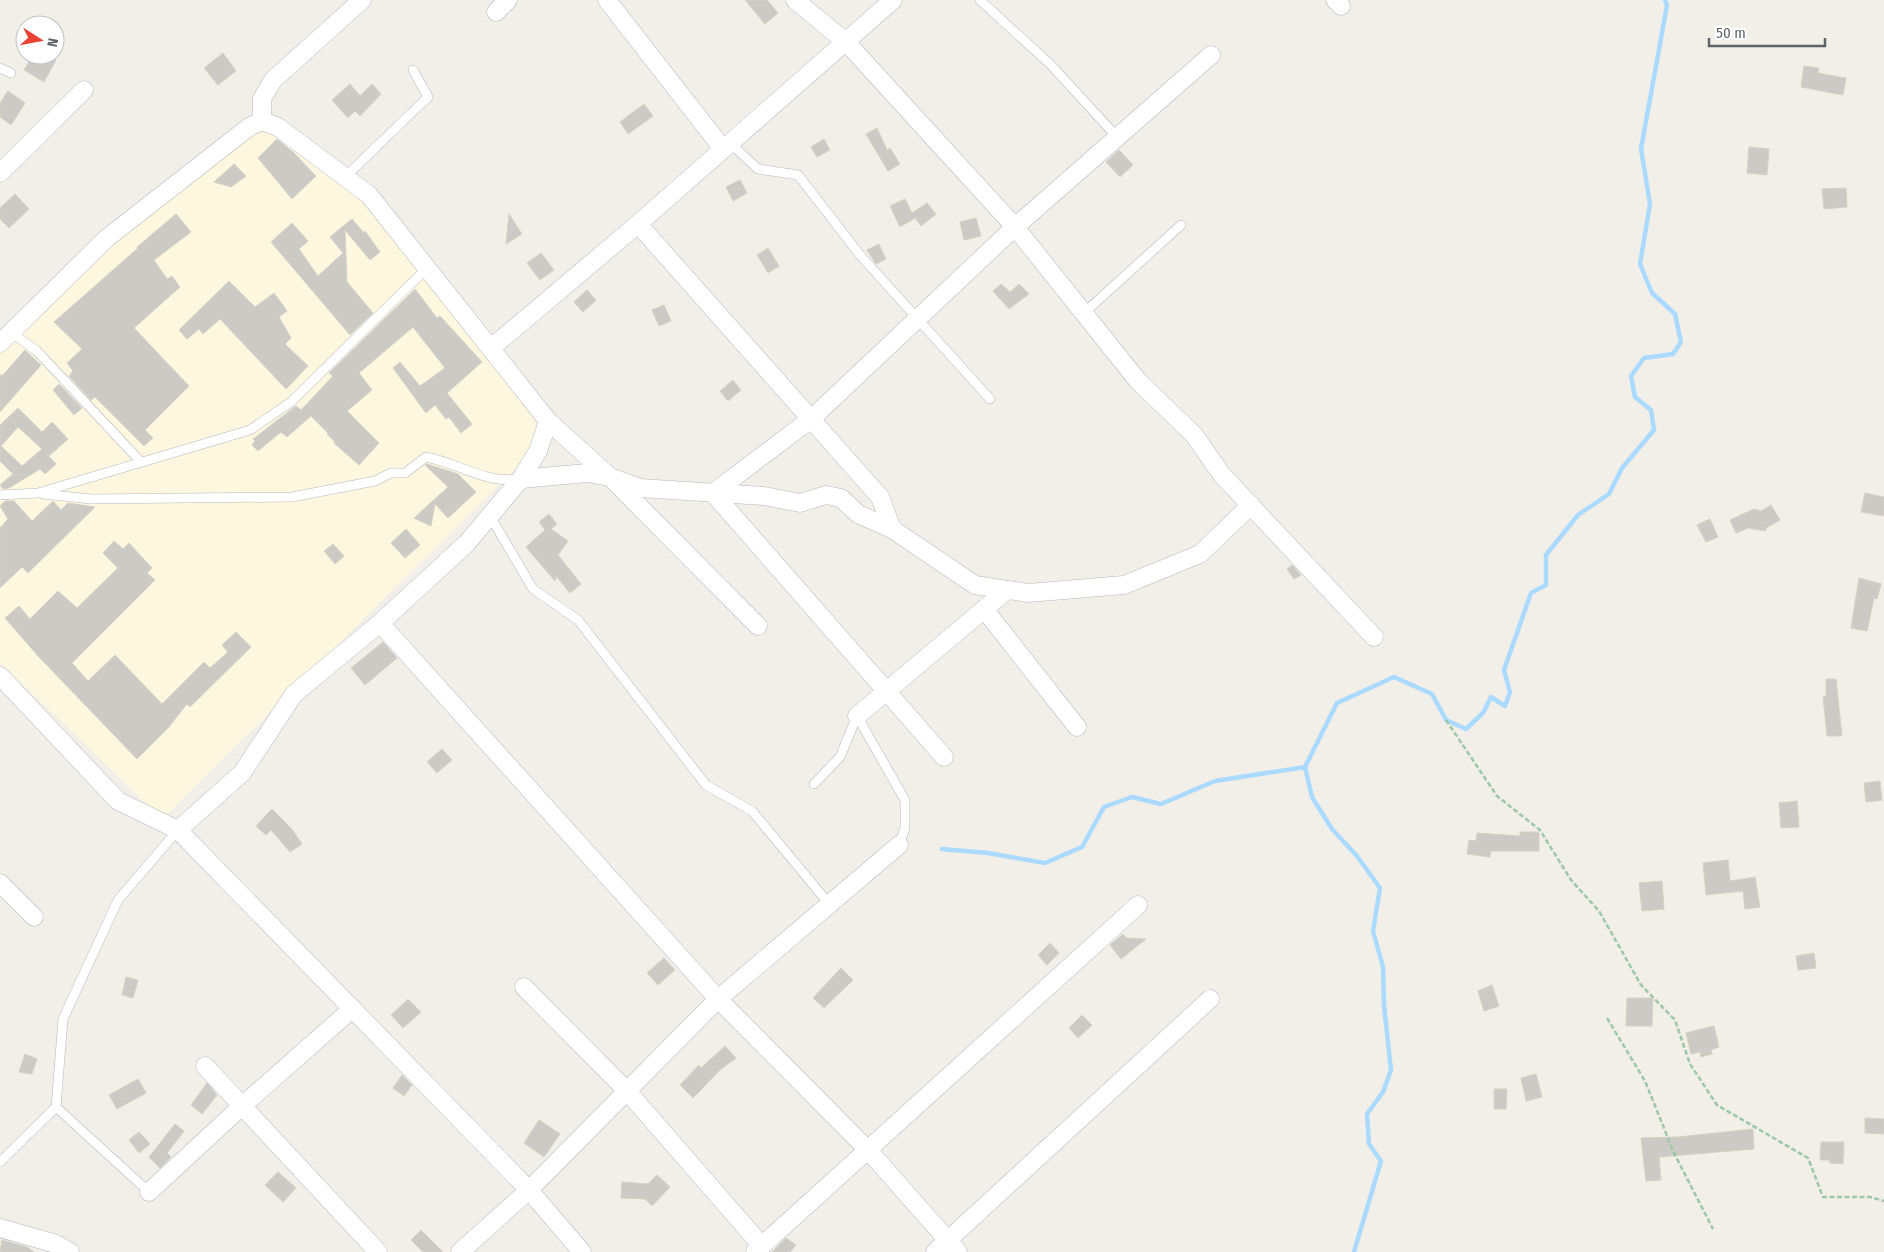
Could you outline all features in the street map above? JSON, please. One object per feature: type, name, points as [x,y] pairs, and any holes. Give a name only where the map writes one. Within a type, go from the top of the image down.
[{"type":"street","points":[[262,121],[262,99],[273,80],[362,0]]},
{"type":"street","points":[[607,0],[726,146]]},
{"type":"street","points":[[795,0],[846,43],[1015,227],[1138,382],[1194,435],[1222,475],[1374,637]]},
{"type":"street","points":[[491,348],[638,224],[893,0]]},
{"type":"street","points":[[713,493],[811,419],[1015,227],[1211,55]]},
{"type":"street","points":[[0,173],[84,90]]},
{"type":"street","points":[[4,334],[107,238],[249,127],[262,121],[278,127],[369,195],[548,421],[610,477],[758,626]]},
{"type":"street","points":[[638,224],[880,496],[892,529]]},
{"type":"street","points":[[178,830],[242,773],[294,694],[380,623],[466,544],[521,478],[538,451],[548,421]]},
{"type":"street","points":[[521,478],[587,473],[610,477],[640,488],[764,496],[800,503],[826,495],[841,498],[858,514],[892,529],[975,585],[1028,593],[1124,585],[1200,554],[1251,505]]},
{"type":"street","points":[[713,493],[944,757]]},
{"type":"street","points":[[857,716],[1007,590]]},
{"type":"street","points":[[984,609],[1077,727]]},
{"type":"street","points":[[380,623],[718,999],[869,1151],[947,1248],[1210,999]]},
{"type":"street","points":[[0,677],[118,801],[178,830],[529,1190],[582,1252]]},
{"type":"street","points":[[460,1252],[529,1190],[718,999],[899,845]]},
{"type":"street","points":[[0,883],[34,917]]},
{"type":"street","points":[[524,987],[627,1091],[759,1249],[1138,905]]},
{"type":"street","points":[[150,1192],[242,1106],[352,1009]]},
{"type":"street","points":[[205,1066],[378,1252]]},
{"type":"street","points":[[0,1228],[56,1244],[70,1252]]},
{"type":"lane","points":[[980,0],[1051,65],[1117,138]]},
{"type":"lane","points":[[0,68],[11,73]]},
{"type":"lane","points":[[345,177],[428,97],[413,70]]},
{"type":"lane","points":[[726,146],[758,169],[798,175],[860,255],[990,398]]},
{"type":"lane","points":[[1084,313],[1181,225]]},
{"type":"lane","points":[[38,493],[250,430],[292,402],[427,268]]},
{"type":"lane","points":[[4,334],[37,351],[141,462]]},
{"type":"lane","points":[[0,496],[38,493],[91,499],[292,497],[375,481],[391,473],[405,474],[426,457],[442,460],[474,474],[505,481],[521,478]]},
{"type":"lane","points":[[490,516],[533,589],[578,620],[706,785],[752,811],[830,905]]},
{"type":"lane","points":[[814,784],[840,757],[857,716]]},
{"type":"lane","points":[[857,716],[906,800],[905,828],[899,845]]},
{"type":"lane","points":[[0,1162],[56,1107],[63,1019],[118,900],[178,830]]},
{"type":"lane","points":[[56,1107],[150,1192]]},
{"type":"path","points":[[1446,720],[1497,796],[1540,830],[1571,880],[1599,911],[1641,985],[1675,1020],[1690,1064],[1717,1105],[1808,1158],[1823,1197],[1870,1197],[1884,1201]]},
{"type":"path","points":[[1607,1018],[1645,1082],[1674,1154],[1713,1228]]},
{"type":"shaded area","points":[[264,125],[359,196],[548,436],[162,819],[0,662],[0,346],[104,247]]},
{"type":"building","points":[[745,0],[767,0],[778,13],[765,24]]},
{"type":"building","points":[[223,53],[236,71],[218,85],[204,68]]},
{"type":"building","points":[[27,65],[53,65],[44,82],[24,70]]},
{"type":"building","points":[[1804,66],[1819,68],[1818,73],[1846,78],[1843,95],[1801,87]]},
{"type":"building","points":[[350,84],[360,96],[372,84],[381,94],[360,116],[355,111],[348,118],[332,100]]},
{"type":"building","points":[[8,91],[25,103],[11,125],[0,117],[0,103]]},
{"type":"building","points":[[644,104],[653,116],[628,134],[620,122]]},
{"type":"building","points":[[877,128],[887,150],[890,148],[900,164],[888,171],[866,134]]},
{"type":"building","points":[[277,139],[293,152],[316,176],[292,199],[258,158]]},
{"type":"building","points":[[824,139],[830,150],[817,157],[811,147]]},
{"type":"building","points":[[1749,147],[1769,149],[1767,175],[1747,173]]},
{"type":"building","points":[[1119,150],[1133,165],[1120,177],[1106,162]]},
{"type":"building","points":[[234,164],[246,176],[231,187],[214,182]]},
{"type":"building","points":[[740,180],[747,193],[733,201],[726,187]]},
{"type":"building","points":[[1846,188],[1847,207],[1824,209],[1822,189]]},
{"type":"building","points":[[15,194],[29,209],[9,228],[0,219],[0,208]]},
{"type":"building","points":[[905,199],[912,213],[927,203],[936,214],[921,226],[915,218],[900,227],[890,206]]},
{"type":"building","points":[[176,214],[191,232],[154,260],[167,279],[172,276],[180,287],[134,328],[189,386],[145,430],[153,438],[144,446],[95,397],[91,400],[69,376],[73,371],[67,363],[82,349],[54,322]]},
{"type":"building","points":[[509,214],[522,234],[506,244]]},
{"type":"building","points":[[976,218],[981,236],[964,240],[960,222]]},
{"type":"building","points":[[352,219],[364,233],[365,231],[380,252],[370,260],[345,230],[347,282],[373,313],[350,335],[271,242],[292,223],[308,241],[299,249],[318,276],[343,253],[330,237]]},
{"type":"building","points":[[879,244],[886,259],[876,264],[867,250]]},
{"type":"building","points":[[768,248],[779,266],[768,273],[757,255]]},
{"type":"building","points":[[541,253],[554,270],[540,280],[527,263]]},
{"type":"building","points":[[229,281],[255,307],[274,293],[287,311],[279,317],[291,338],[285,344],[308,366],[286,389],[220,319],[203,334],[199,329],[187,339],[179,330]]},
{"type":"building","points":[[1001,284],[1010,292],[1019,284],[1029,294],[1009,309],[993,291]]},
{"type":"building","points":[[415,289],[437,318],[440,316],[482,362],[447,393],[472,424],[461,433],[449,417],[446,419],[435,405],[426,413],[393,368],[400,362],[420,386],[445,368],[413,327],[359,373],[372,390],[347,411],[379,443],[359,465],[334,443],[328,433],[311,416],[287,437],[281,432],[258,451],[252,445],[255,441],[253,439],[296,406],[301,410],[333,376],[329,373]]},
{"type":"building","points":[[587,290],[596,300],[583,312],[574,302]]},
{"type":"building","points":[[664,305],[671,321],[659,326],[652,310]]},
{"type":"building","points":[[25,350],[41,365],[0,412],[0,375],[3,375]]},
{"type":"building","points":[[733,380],[741,390],[728,401],[720,391]]},
{"type":"building","points":[[59,384],[82,408],[74,415],[53,390]]},
{"type":"building","points":[[18,408],[42,432],[52,422],[68,439],[49,456],[45,452],[56,464],[45,474],[40,469],[9,488],[3,489],[0,485],[13,474],[0,461],[0,425]],"holes":[[[18,427],[42,449],[22,466],[1,446]]]},
{"type":"building","points":[[425,465],[458,474],[476,492],[448,518],[435,504],[431,526],[414,518],[448,487]]},
{"type":"building","points":[[1865,493],[1884,497],[1884,516],[1861,512]]},
{"type":"building","points":[[5,501],[14,501],[32,521],[53,501],[61,510],[68,503],[95,507],[28,573],[22,567],[0,588],[0,528],[8,519],[0,506]]},
{"type":"building","points":[[1771,505],[1780,520],[1766,528],[1766,531],[1748,528],[1736,533],[1730,520],[1754,509],[1761,511]]},
{"type":"building","points":[[549,514],[557,524],[551,529],[568,541],[558,555],[581,584],[570,593],[556,576],[555,581],[526,547],[545,530],[539,522]]},
{"type":"building","points":[[1710,519],[1718,537],[1706,542],[1697,525]]},
{"type":"building","points":[[406,529],[420,545],[405,558],[391,543]]},
{"type":"building","points":[[114,541],[123,549],[129,543],[152,568],[147,573],[155,580],[72,663],[88,681],[115,655],[162,704],[204,662],[210,668],[228,652],[222,645],[236,632],[251,647],[190,707],[187,704],[168,728],[137,759],[39,657],[5,618],[19,606],[30,619],[58,591],[77,608],[118,568],[103,553]]},
{"type":"building","points":[[333,544],[344,556],[335,564],[324,551]]},
{"type":"building","points":[[1292,565],[1301,575],[1294,579],[1287,569]]},
{"type":"building","points":[[1859,578],[1881,584],[1877,599],[1874,598],[1867,631],[1851,628]]},
{"type":"building","points":[[383,642],[397,658],[365,685],[351,668]]},
{"type":"building","points":[[1826,679],[1836,679],[1842,736],[1827,736],[1823,697],[1826,696]]},
{"type":"building","points":[[442,749],[452,760],[437,773],[427,762]]},
{"type":"building","points":[[1880,781],[1882,800],[1866,802],[1864,783]]},
{"type":"building","points":[[1797,801],[1799,827],[1781,828],[1779,803]]},
{"type":"building","points":[[272,809],[291,828],[302,844],[290,852],[271,830],[266,835],[256,826]]},
{"type":"building","points":[[1520,832],[1539,832],[1539,851],[1491,851],[1490,857],[1467,854],[1469,840],[1476,841],[1477,833],[1520,836]]},
{"type":"building","points":[[1728,860],[1730,881],[1755,877],[1760,907],[1745,909],[1743,891],[1706,895],[1703,863]]},
{"type":"building","points":[[1662,881],[1664,909],[1642,911],[1639,883]]},
{"type":"building","points":[[1123,934],[1126,938],[1146,939],[1121,959],[1110,945]]},
{"type":"building","points":[[1050,943],[1059,953],[1047,965],[1038,955]]},
{"type":"building","points":[[1814,953],[1816,968],[1798,970],[1796,956]]},
{"type":"building","points":[[664,958],[675,970],[658,985],[647,973]]},
{"type":"building","points":[[841,968],[853,980],[824,1008],[813,998]]},
{"type":"building","points":[[126,977],[138,980],[133,998],[122,995]]},
{"type":"building","points":[[1492,985],[1499,1006],[1484,1011],[1478,991]]},
{"type":"building","points":[[1627,998],[1653,998],[1652,1026],[1626,1026]]},
{"type":"building","points":[[408,999],[421,1012],[403,1028],[391,1015]]},
{"type":"building","points":[[1082,1015],[1092,1025],[1078,1038],[1069,1028]]},
{"type":"building","points":[[1714,1026],[1719,1047],[1711,1050],[1712,1054],[1701,1057],[1700,1052],[1691,1054],[1686,1033]]},
{"type":"building","points":[[725,1046],[736,1058],[720,1070],[693,1098],[680,1085],[699,1065],[701,1068]]},
{"type":"building","points":[[25,1054],[37,1059],[32,1074],[19,1072]]},
{"type":"building","points":[[1536,1074],[1542,1097],[1526,1101],[1521,1078]]},
{"type":"building","points":[[402,1075],[412,1085],[404,1096],[393,1088]]},
{"type":"building","points":[[138,1079],[146,1093],[117,1109],[109,1095]]},
{"type":"building","points":[[207,1083],[217,1095],[202,1114],[191,1105]]},
{"type":"building","points":[[1494,1089],[1507,1089],[1506,1109],[1494,1109]]},
{"type":"building","points":[[1865,1118],[1884,1119],[1884,1134],[1865,1133]]},
{"type":"building","points":[[539,1120],[560,1134],[544,1157],[524,1143]]},
{"type":"building","points":[[175,1124],[184,1131],[167,1153],[171,1157],[160,1168],[149,1157]]},
{"type":"building","points":[[1753,1129],[1754,1149],[1659,1157],[1661,1180],[1646,1181],[1641,1138],[1678,1137]]},
{"type":"building","points":[[139,1132],[150,1144],[139,1153],[129,1140]]},
{"type":"building","points":[[1821,1142],[1844,1142],[1843,1164],[1830,1163],[1829,1160],[1820,1160]]},
{"type":"building","points":[[278,1172],[296,1188],[283,1202],[265,1185]]},
{"type":"building","points":[[657,1175],[670,1187],[652,1206],[645,1199],[621,1198],[622,1182],[648,1184]]},
{"type":"building","points":[[421,1230],[443,1252],[423,1252],[411,1240]]},
{"type":"building","points":[[786,1238],[796,1245],[790,1252],[772,1252]]},
{"type":"building","points":[[2,1240],[27,1247],[34,1252],[0,1252]]},
{"type":"waterway","points":[[1354,1252],[1381,1161],[1369,1144],[1367,1114],[1383,1092],[1391,1070],[1384,1005],[1383,967],[1373,931],[1380,888],[1357,856],[1332,829],[1312,797],[1305,767],[1337,703],[1394,677],[1432,694],[1446,720],[1466,729],[1483,713],[1491,697],[1505,706],[1510,692],[1504,670],[1531,593],[1546,585],[1546,555],[1578,515],[1609,494],[1622,468],[1654,430],[1651,410],[1635,397],[1631,376],[1644,358],[1673,354],[1681,342],[1675,314],[1652,293],[1640,264],[1650,204],[1641,149],[1667,5],[1665,0]]},
{"type":"waterway","points":[[942,849],[988,853],[1045,863],[1082,847],[1104,807],[1132,797],[1161,804],[1215,781],[1305,767]]}]
